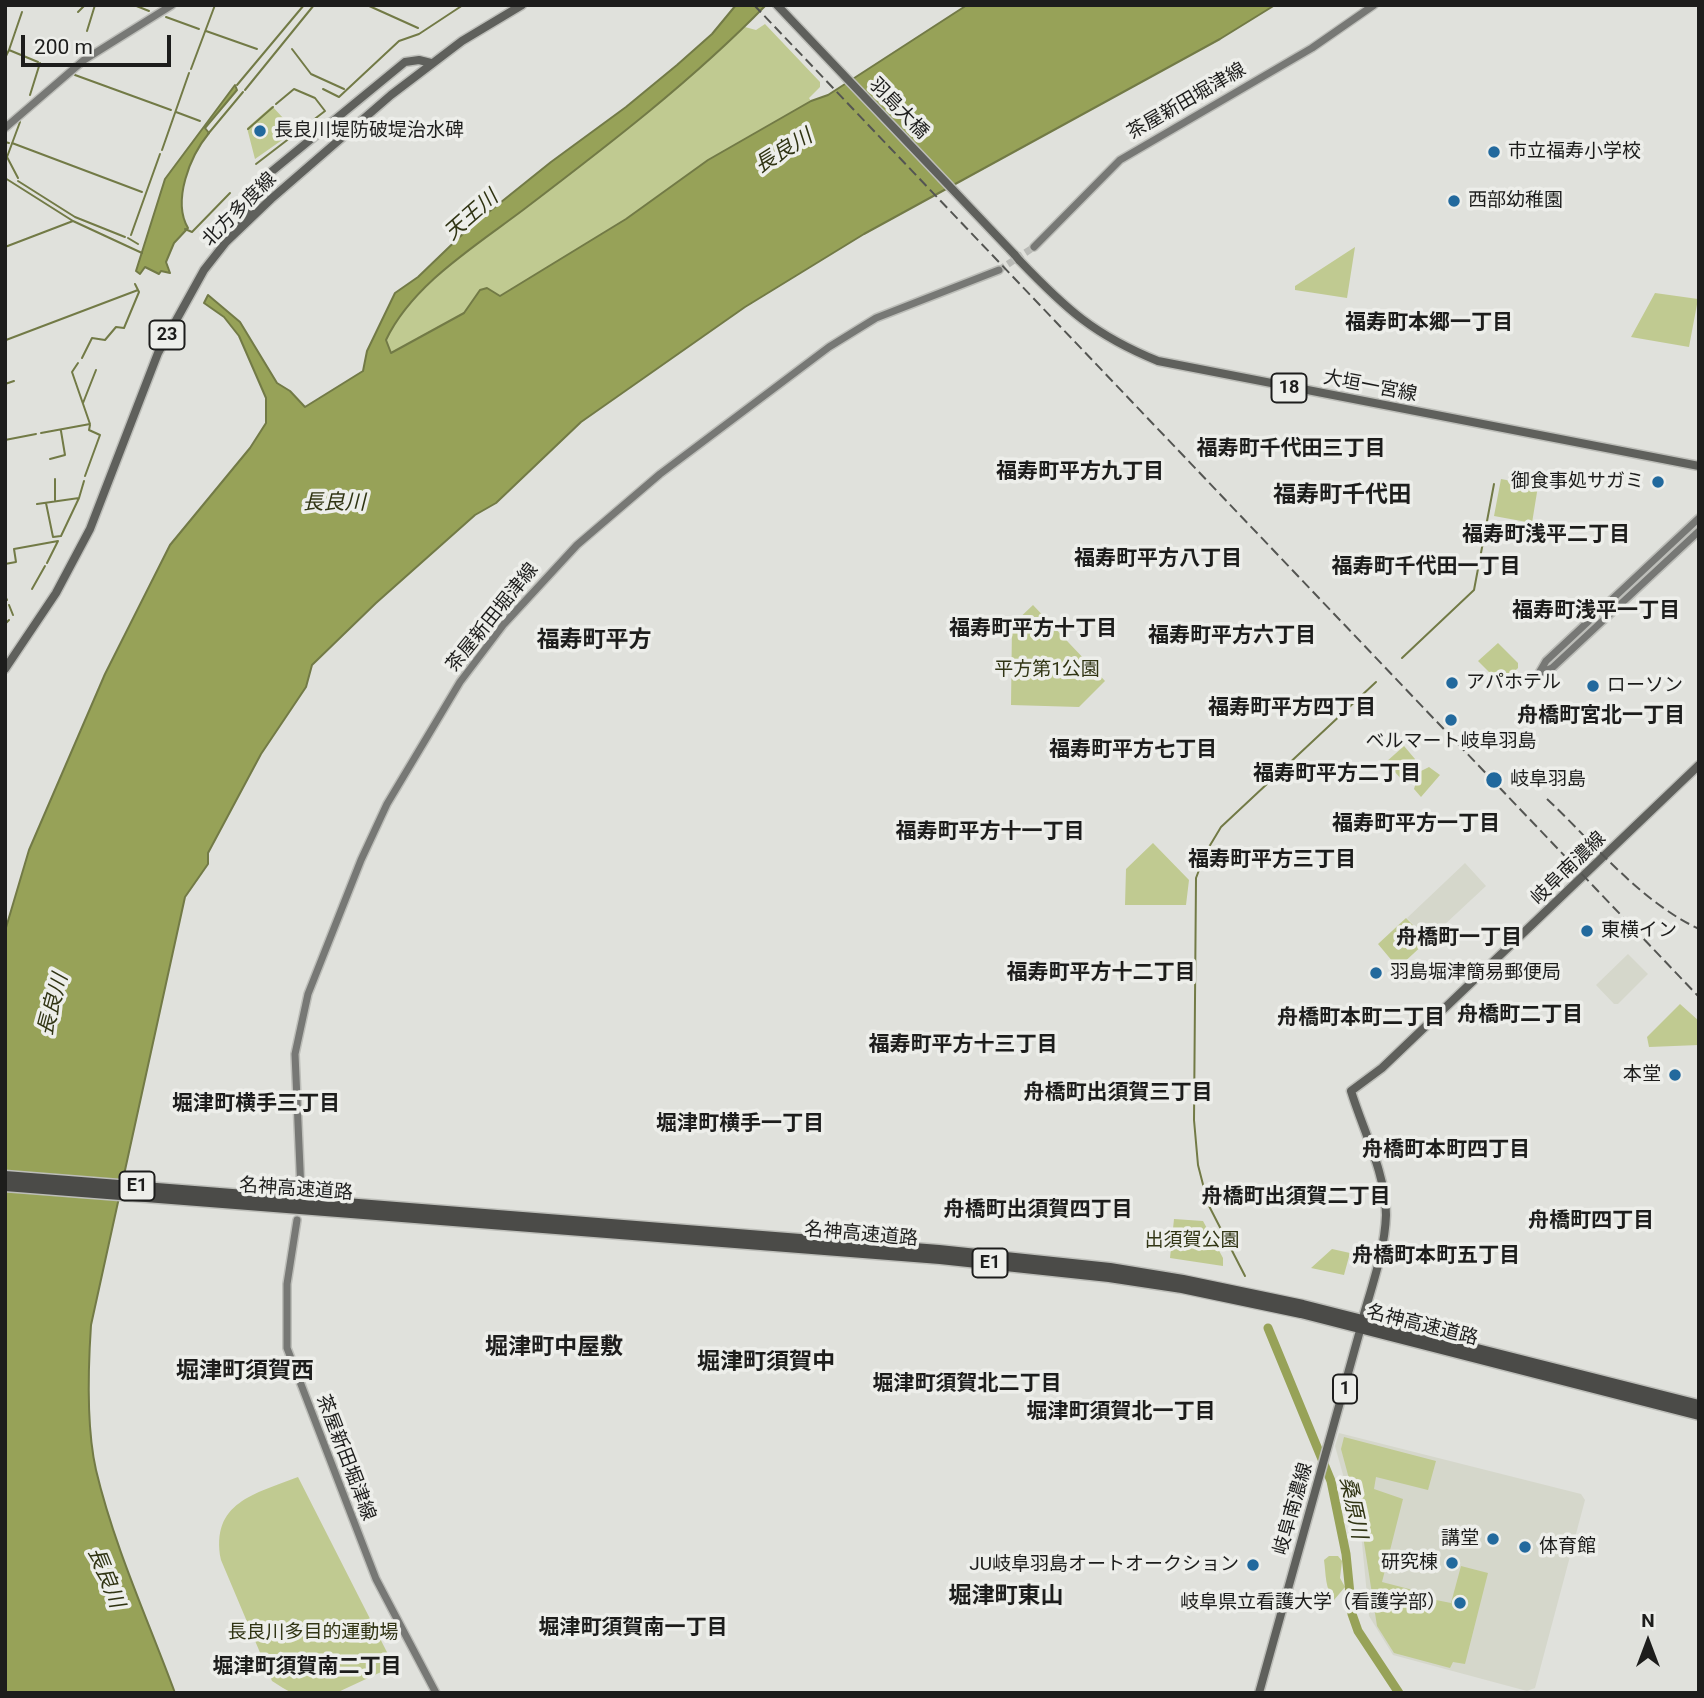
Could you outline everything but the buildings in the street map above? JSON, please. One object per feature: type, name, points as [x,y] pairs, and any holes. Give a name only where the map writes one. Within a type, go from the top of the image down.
[{"type":"highway","name":"名神高速道路","points":[[5,1175],[926,1257],[1121,1278],[1194,1290],[1301,1313],[1699,1415]]},
{"type":"highway","name":"名神高速道路","points":[[5,1186],[268,1200],[939,1250],[1122,1270],[1292,1302],[1699,1405]]},
{"type":"main road","points":[[5,128],[84,60],[172,5]]},
{"type":"main road","name":"北方多度線","points":[[5,669],[38,622],[76,558],[90,529],[158,354],[204,270],[226,242],[271,199],[431,63],[522,5]]},
{"type":"main road","name":"羽島大橋","points":[[777,5],[996,235]]},
{"type":"main road","name":"茶屋新田堀津線","points":[[1034,247],[1120,160],[1312,48],[1374,5]]},
{"type":"main road","points":[[226,242],[242,223],[265,179],[279,165],[400,64],[415,60],[431,63]]},
{"type":"main road","points":[[271,199],[269,181],[279,165]]},
{"type":"main road","name":"大垣一宮線","points":[[996,235],[1076,316],[1128,349],[1194,369],[1699,466]]},
{"type":"main road","name":"茶屋新田堀津線","points":[[301,1192],[295,1054],[308,994],[361,860],[387,804],[460,682],[489,643],[528,595],[577,545],[660,474],[783,380],[876,318],[999,271]]},
{"type":"main road","points":[[1699,518],[1546,661],[1539,673],[1552,668],[1699,531]]},
{"type":"main road","name":"岐阜南濃線","points":[[1364,1314],[1384,1235],[1386,1213],[1382,1184],[1351,1091],[1382,1068],[1699,765]]},
{"type":"main road","name":"茶屋新田堀津線","points":[[297,1220],[290,1246],[287,1284],[287,1348],[376,1580],[436,1693]]},
{"type":"main road","name":"岐阜南濃線","points":[[1259,1693],[1359,1334]]},
{"type":"shaded area","points":[[1465,863],[1486,886],[1428,940],[1407,918]]},
{"type":"shaded area","points":[[1628,954],[1648,974],[1618,1004],[1614,1004],[1596,985]]},
{"type":"shaded area","points":[[1339,1433],[1581,1494],[1585,1500],[1535,1688],[1527,1691],[1393,1655],[1369,1616],[1362,1543],[1335,1446]]},
{"type":"green space","points":[[765,24],[820,82],[820,87],[809,98],[811,101],[708,160],[626,219],[500,297],[487,288],[480,290],[464,313],[391,354],[386,340],[397,320],[428,284],[446,268],[608,144],[745,27],[756,30]]},
{"type":"green space","points":[[272,106],[295,131],[255,159],[247,128]]},
{"type":"green space","points":[[1355,247],[1347,298],[1295,290],[1295,286]]},
{"type":"green space","points":[[1655,293],[1698,299],[1689,347],[1631,337]]},
{"type":"green space","points":[[1501,479],[1538,486],[1532,523],[1494,516]]},
{"type":"green space","name":"平方第1公園","points":[[1033,605],[1105,681],[1079,707],[1011,705],[1012,625]]},
{"type":"green space","points":[[1498,643],[1518,663],[1518,668],[1504,681],[1498,681],[1478,661]]},
{"type":"green space","points":[[1404,746],[1415,759],[1407,780],[1402,780],[1386,762]]},
{"type":"green space","points":[[1429,767],[1440,775],[1421,797],[1414,789],[1419,772]]},
{"type":"green space","points":[[1153,843],[1189,880],[1186,905],[1125,905],[1126,869]]},
{"type":"green space","points":[[1406,918],[1428,940],[1398,968],[1378,944]]},
{"type":"green space","points":[[1680,1004],[1699,1021],[1699,1045],[1649,1047],[1647,1037]]},
{"type":"green space","name":"出須賀公園","points":[[1174,1219],[1203,1221],[1223,1258],[1223,1266],[1170,1258]]},
{"type":"green space","points":[[1332,1249],[1350,1253],[1344,1275],[1311,1268]]},
{"type":"green space","points":[[1344,1437],[1436,1461],[1428,1490],[1376,1477],[1374,1489],[1403,1499],[1382,1582],[1436,1596],[1436,1600],[1451,1603],[1461,1566],[1488,1573],[1465,1664],[1453,1662],[1450,1668],[1394,1653],[1377,1626],[1361,1523],[1341,1449]]},
{"type":"green space","name":"長良川多目的運動場","points":[[298,1477],[394,1666],[336,1693],[292,1693],[272,1681],[221,1560],[219,1540],[222,1525],[229,1513],[252,1495]]},
{"type":"green space","points":[[1329,1556],[1338,1556],[1342,1561],[1340,1578],[1345,1587],[1334,1600],[1329,1591],[1324,1560]]},
{"type":"water","name":"長良川","points":[[736,5],[766,5],[709,60],[648,112],[428,284],[397,320],[386,340],[391,353],[464,313],[480,290],[487,288],[500,296],[626,219],[708,160],[811,101],[828,95],[967,5],[1275,5],[1220,39],[864,234],[745,307],[581,422],[496,503],[475,515],[376,603],[312,665],[306,687],[261,754],[208,853],[208,864],[185,897],[91,1325],[89,1417],[96,1470],[122,1555],[175,1693],[5,1693],[5,931],[29,850],[105,674],[170,545],[250,448],[266,423],[266,398],[239,336],[224,317],[204,303],[208,295],[240,322],[277,383],[290,391],[305,407],[363,371],[367,351],[395,293],[418,277],[470,227],[677,65],[712,34]]},
{"type":"water","points":[[235,85],[237,90],[205,128],[209,133],[195,154],[185,179],[182,205],[188,228],[174,243],[166,262],[170,273],[161,271],[159,274],[145,267],[140,274],[136,271],[165,179]]},
{"type":"waterway","points":[[78,12],[85,5]]},
{"type":"waterway","points":[[87,31],[95,5]]},
{"type":"waterway","points":[[134,5],[149,11]]},
{"type":"waterway","points":[[191,69],[215,5]]},
{"type":"waterway","points":[[237,85],[304,5]]},
{"type":"waterway","points":[[245,90],[314,5]]},
{"type":"waterway","points":[[367,5],[418,28]]},
{"type":"waterway","points":[[323,89],[339,97],[399,41],[419,34],[463,5]]},
{"type":"waterway","points":[[22,12],[9,50],[38,62]]},
{"type":"waterway","points":[[166,17],[199,29]]},
{"type":"waterway","points":[[206,31],[257,49]]},
{"type":"waterway","points":[[292,49],[311,74],[344,89]]},
{"type":"waterway","points":[[5,58],[9,50]]},
{"type":"waterway","points":[[30,95],[40,63]]},
{"type":"waterway","points":[[162,150],[189,73]]},
{"type":"waterway","points":[[75,75],[171,110]]},
{"type":"waterway","points":[[256,164],[325,111],[315,98],[294,89],[276,104]]},
{"type":"waterway","points":[[208,134],[243,92]]},
{"type":"waterway","points":[[248,129],[273,107]]},
{"type":"waterway","points":[[176,112],[200,121]]},
{"type":"waterway","points":[[18,178],[7,157],[20,122]]},
{"type":"waterway","points":[[5,142],[9,143]]},
{"type":"waterway","points":[[12,143],[142,192]]},
{"type":"waterway","points":[[131,235],[160,154]]},
{"type":"waterway","points":[[5,178],[73,221],[142,253]]},
{"type":"waterway","points":[[18,181],[75,217],[125,237]]},
{"type":"waterway","points":[[185,229],[192,232],[230,193]]},
{"type":"waterway","points":[[5,247],[73,221]]},
{"type":"waterway","points":[[128,238],[138,244]]},
{"type":"waterway","points":[[82,358],[92,338],[105,340],[116,327],[124,328],[139,292],[135,284]]},
{"type":"waterway","points":[[6,340],[138,290]]},
{"type":"waterway","points":[[41,433],[90,424],[72,372],[78,363]]},
{"type":"waterway","points":[[83,403],[96,370]]},
{"type":"waterway","points":[[5,384],[14,381]]},
{"type":"waterway","points":[[85,476],[100,435],[89,430],[90,425]]},
{"type":"waterway","points":[[50,459],[65,455],[61,431]]},
{"type":"waterway","points":[[5,440],[36,434]]},
{"type":"waterway","points":[[55,479],[55,500]]},
{"type":"waterway","points":[[37,504],[79,498],[84,481]]},
{"type":"waterway","points":[[1402,658],[1474,590],[1494,484]]},
{"type":"waterway","points":[[46,503],[53,537],[61,536],[79,498]]},
{"type":"waterway","points":[[5,564],[16,562],[14,549],[58,541],[47,563]]},
{"type":"waterway","points":[[32,589],[45,566]]},
{"type":"waterway","points":[[5,596],[7,600]]},
{"type":"waterway","points":[[9,605],[13,615]]},
{"type":"waterway","points":[[5,624],[9,620]]},
{"type":"waterway","points":[[1245,1276],[1208,1204],[1198,1165],[1194,1120],[1196,878],[1206,852],[1221,827],[1376,682]]},
{"type":"waterway","name":"桑原川","points":[[1268,1328],[1331,1481],[1346,1554],[1352,1614],[1358,1631],[1399,1693]]},
{"type":"tunnel","points":[[999,270],[1034,247]]},
{"type":"railway","points":[[754,5],[1699,997]]},
{"type":"railway","points":[[1547,799],[1637,887],[1656,903],[1699,929]]},
{"type":"place","name":"長良川堤防破堤治水碑","points":[[260,131]]},
{"type":"place","name":"市立福寿小学校","points":[[1494,152]]},
{"type":"place","name":"西部幼稚園","points":[[1454,201]]},
{"type":"place","name":"御食事処サガミ","points":[[1658,482]]},
{"type":"place","name":"アパホテル","points":[[1452,683]]},
{"type":"place","name":"ローソン","points":[[1593,686]]},
{"type":"place","name":"ベルマート岐阜羽島","points":[[1451,720]]},
{"type":"place","name":"岐阜羽島","points":[[1494,780]]},
{"type":"place","name":"東横イン","points":[[1587,931]]},
{"type":"place","name":"羽島堀津簡易郵便局","points":[[1376,973]]},
{"type":"place","name":"本堂","points":[[1675,1075]]},
{"type":"place","name":"講堂","points":[[1493,1539]]},
{"type":"place","name":"体育館","points":[[1525,1547]]},
{"type":"place","name":"研究棟","points":[[1452,1563]]},
{"type":"place","name":"JU岐阜羽島オートオークション","points":[[1253,1565]]},
{"type":"place","name":"岐阜県立看護大学（看護学部）","points":[[1460,1603]]},
{"type":"district","name":"福寿町本郷一丁目","points":[[1429,324]]},
{"type":"district","name":"福寿町千代田三丁目","points":[[1291,450]]},
{"type":"district","name":"福寿町平方九丁目","points":[[1080,473]]},
{"type":"district","name":"福寿町千代田","points":[[1342,496]]},
{"type":"district","name":"福寿町浅平二丁目","points":[[1546,536]]},
{"type":"district","name":"福寿町平方八丁目","points":[[1158,560]]},
{"type":"district","name":"福寿町千代田一丁目","points":[[1426,568]]},
{"type":"district","name":"福寿町浅平一丁目","points":[[1596,612]]},
{"type":"district","name":"福寿町平方十丁目","points":[[1033,630]]},
{"type":"district","name":"福寿町平方六丁目","points":[[1232,637]]},
{"type":"district","name":"福寿町平方","points":[[594,641]]},
{"type":"district","name":"福寿町平方四丁目","points":[[1292,709]]},
{"type":"district","name":"舟橋町宮北一丁目","points":[[1601,717]]},
{"type":"district","name":"福寿町平方七丁目","points":[[1133,751]]},
{"type":"district","name":"福寿町平方二丁目","points":[[1337,775]]},
{"type":"district","name":"福寿町平方一丁目","points":[[1416,825]]},
{"type":"district","name":"福寿町平方十一丁目","points":[[990,833]]},
{"type":"district","name":"福寿町平方三丁目","points":[[1272,861]]},
{"type":"district","name":"舟橋町一丁目","points":[[1459,939]]},
{"type":"district","name":"福寿町平方十二丁目","points":[[1101,974]]},
{"type":"district","name":"舟橋町二丁目","points":[[1520,1016]]},
{"type":"district","name":"舟橋町本町二丁目","points":[[1361,1019]]},
{"type":"district","name":"福寿町平方十三丁目","points":[[963,1046]]},
{"type":"district","name":"舟橋町出須賀三丁目","points":[[1118,1094]]},
{"type":"district","name":"堀津町横手三丁目","points":[[256,1105]]},
{"type":"district","name":"堀津町横手一丁目","points":[[740,1125]]},
{"type":"district","name":"舟橋町本町四丁目","points":[[1446,1151]]},
{"type":"district","name":"舟橋町出須賀二丁目","points":[[1296,1198]]},
{"type":"district","name":"舟橋町出須賀四丁目","points":[[1038,1211]]},
{"type":"district","name":"舟橋町四丁目","points":[[1591,1222]]},
{"type":"district","name":"舟橋町本町五丁目","points":[[1436,1257]]},
{"type":"district","name":"堀津町中屋敷","points":[[554,1348]]},
{"type":"district","name":"堀津町須賀中","points":[[766,1363]]},
{"type":"district","name":"堀津町須賀西","points":[[245,1372]]},
{"type":"district","name":"堀津町須賀北二丁目","points":[[967,1385]]},
{"type":"district","name":"堀津町須賀北一丁目","points":[[1121,1413]]},
{"type":"district","name":"堀津町東山","points":[[1006,1597]]},
{"type":"district","name":"堀津町須賀南一丁目","points":[[633,1629]]},
{"type":"district","name":"堀津町須賀南二丁目","points":[[307,1668]]},
{"type":"water label","name":"天王川","points":[[472,216]]}]
